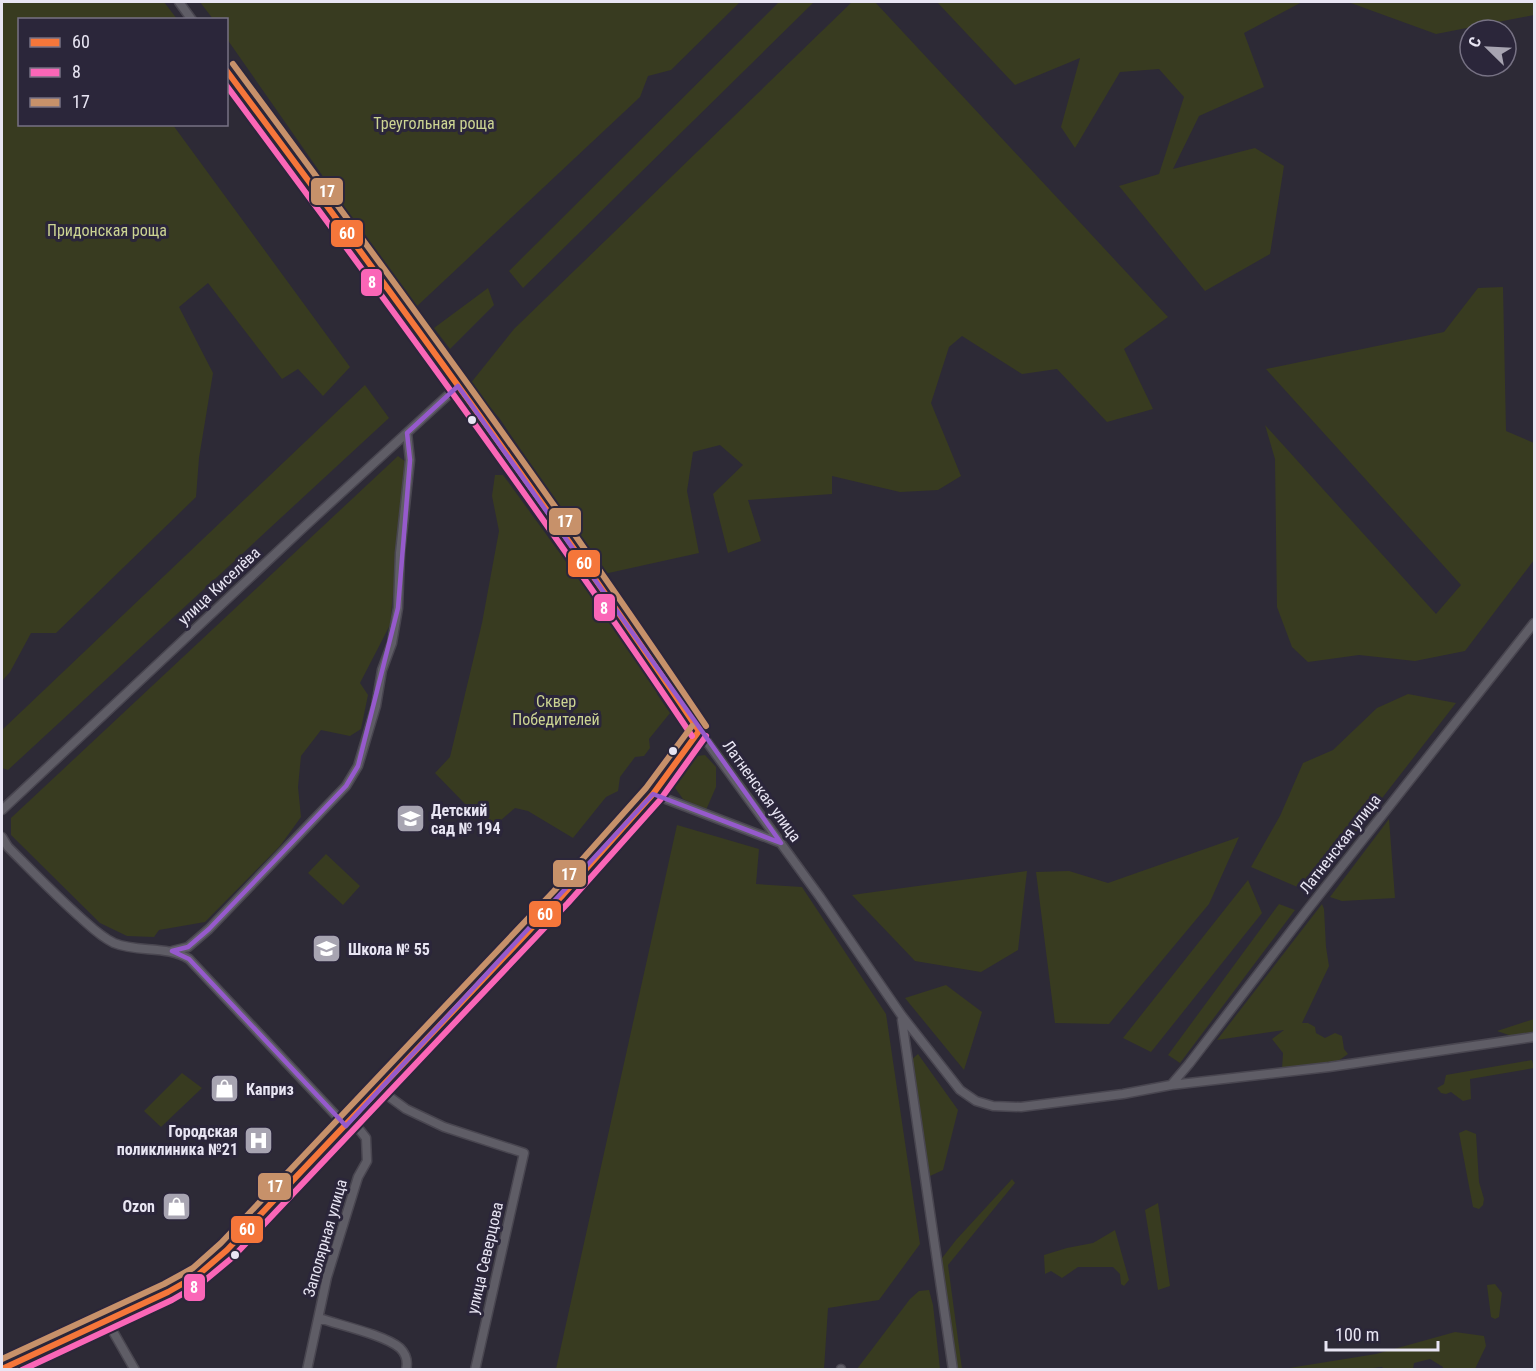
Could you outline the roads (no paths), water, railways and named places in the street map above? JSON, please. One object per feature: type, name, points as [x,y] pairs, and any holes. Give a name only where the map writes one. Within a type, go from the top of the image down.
[{"type":"street","points":[[179,2],[191,18]]},
{"type":"street","name":"Латненская улица","points":[[228,72],[386,285],[596,579],[699,731],[820,897],[902,1016],[960,1090],[976,1101],[993,1106],[1021,1107],[1123,1094],[1171,1085],[1329,1067],[1534,1037]]},
{"type":"street","name":"улица Киселёва","points":[[2,810],[458,386]]},
{"type":"street","points":[[2,837],[8,847],[64,903],[101,936],[125,946],[172,951],[188,947],[209,929],[346,786],[358,766],[376,706],[382,670],[392,643],[398,608],[400,553],[410,460],[407,433]]},
{"type":"street","name":"Латненская улица","points":[[1171,1085],[1534,623]]},
{"type":"street","points":[[2,1369],[168,1292],[198,1275],[227,1250],[486,978],[653,795],[699,731]]},
{"type":"street","points":[[653,795],[781,843]]},
{"type":"street","points":[[172,951],[189,959],[349,1123]]},
{"type":"street","points":[[902,1016],[953,1370]]},
{"type":"street","name":"улица Северцова","points":[[380,1090],[406,1109],[444,1127],[524,1153],[475,1370]]},
{"type":"street","name":"Заполярная улица","points":[[307,1370],[327,1277],[358,1177],[367,1161],[366,1138],[349,1123]]},
{"type":"street","points":[[319,1318],[394,1344],[404,1353],[408,1362],[406,1370]]},
{"type":"street","points":[[107,1321],[135,1370]]},
{"type":"place","name":"Детский сад № 194","points":[[410,819]]},
{"type":"place","name":"Школа № 55","points":[[327,949]]},
{"type":"place","name":"Каприз","points":[[225,1089]]},
{"type":"place","name":"Городская поликлиника №21","points":[[259,1140]]},
{"type":"place","name":"Ozon","points":[[176,1206]]},
{"type":"park label","name":"Треугольная роща","points":[[434,123]]},
{"type":"park label","name":"Придонская роща","points":[[107,230]]},
{"type":"park label","name":"Сквер Победителей","points":[[556,710]]}]
